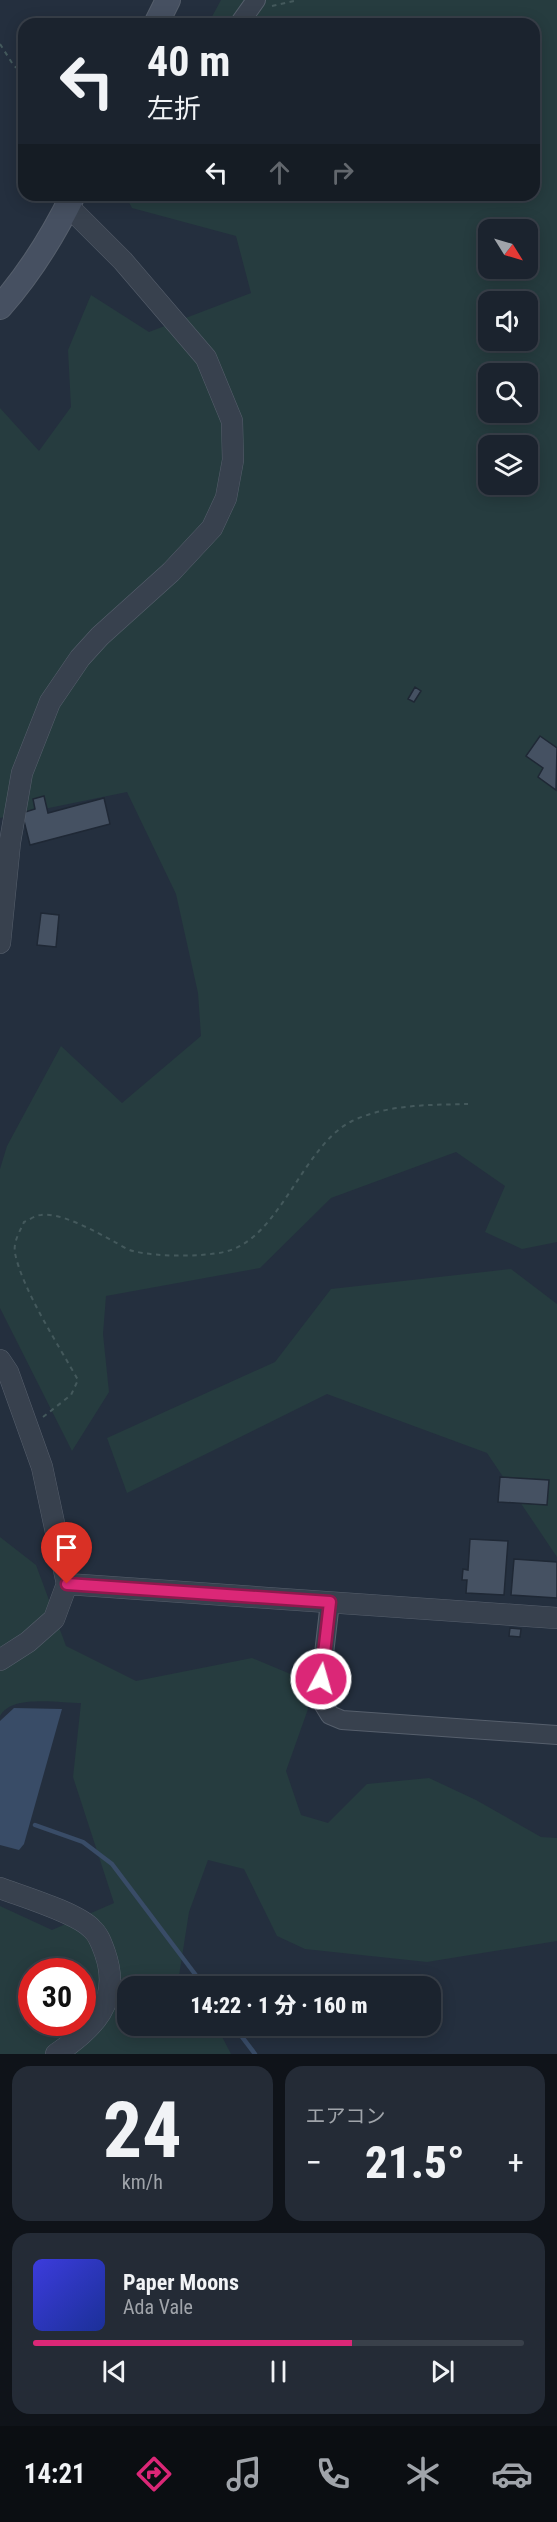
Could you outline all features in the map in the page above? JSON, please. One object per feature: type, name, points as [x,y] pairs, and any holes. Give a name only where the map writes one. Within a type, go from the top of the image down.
[{"type":"main road","points":[[159,18],[168,0]]},
{"type":"main road","points":[[0,307],[22,282],[69,201]]},
{"type":"street","points":[[244,18],[255,4]]},
{"type":"street","points":[[0,943],[10,842],[22,773],[50,702],[80,658],[100,636],[171,572],[212,528],[226,498],[233,460],[232,421],[206,358],[71,201]]},
{"type":"street","points":[[0,1660],[28,1642],[54,1619],[67,1584],[42,1467],[3,1367]]},
{"type":"street","points":[[67,1584],[557,1618]]},
{"type":"street","points":[[330,1602],[319,1697],[330,1715],[342,1720],[557,1735]]},
{"type":"street","points":[[0,1888],[47,1906],[92,1928],[108,1964],[111,1993],[103,2009],[84,2035],[56,2054]]},
{"type":"path","points":[[255,4],[298,0]]},
{"type":"path","points":[[0,44],[18,69]]},
{"type":"path","points":[[29,1429],[71,1395],[78,1380],[29,1291],[15,1251],[18,1234],[24,1222],[42,1215],[58,1217],[87,1228],[132,1251],[182,1255],[223,1252],[244,1245],[259,1232],[299,1176],[338,1132],[352,1121],[403,1107],[468,1104]]},
{"type":"green space","points":[[221,0],[557,0],[557,1242],[522,1249],[485,1232],[505,1186],[456,1152],[331,1198],[260,1268],[106,1296],[103,1334],[109,1392],[72,1451],[0,1308],[0,1169],[7,1146],[61,1046],[122,1103],[201,1036],[198,993],[176,894],[127,792],[0,818],[0,408],[39,451],[71,407],[68,350],[91,295],[149,332],[251,293],[236,236],[132,208],[128,201],[540,201],[540,18],[211,18]]},
{"type":"green space","points":[[511,1269],[557,1304],[557,1557],[487,1453],[327,1394],[127,1493],[107,1438],[275,1362],[331,1289]]},
{"type":"green space","points":[[0,1537],[36,1565],[66,1646],[136,1681],[252,1658],[300,1678],[308,1709],[286,1771],[301,1815],[328,1823],[367,1784],[429,1778],[476,1800],[541,1837],[557,1838],[557,1941],[427,1962],[305,1949],[277,1936],[244,1869],[208,1860],[189,1912],[179,1976],[117,1976],[117,2036],[222,2036],[231,2054],[0,2054],[0,1906],[52,1930],[114,1903],[73,1777],[81,1703],[37,1701],[25,1702],[6,1709],[0,1716]]},
{"type":"water","points":[[14,1708],[62,1709],[24,1844],[19,1850],[0,1845],[0,1721]]},
{"type":"building","points":[[415,687],[421,691],[414,702],[408,699]]},
{"type":"building","points":[[540,736],[557,748],[556,790],[538,777],[543,768],[526,756]]},
{"type":"building","points":[[44,796],[48,813],[104,798],[110,824],[30,845],[22,813],[35,809],[33,799]]},
{"type":"building","points":[[41,913],[59,915],[56,947],[37,945]]},
{"type":"building","points":[[500,1477],[549,1480],[547,1505],[498,1502]]},
{"type":"building","points":[[470,1539],[508,1541],[504,1595],[466,1593],[467,1580],[462,1580],[463,1569],[468,1570]]},
{"type":"building","points":[[514,1559],[557,1562],[557,1598],[511,1595]]},
{"type":"building","points":[[510,1628],[521,1629],[520,1637],[509,1636]]},
{"type":"waterway","points":[[35,1825],[83,1842],[112,1864],[196,1976]]},
{"type":"waterway","points":[[241,2036],[255,2054]]},
{"type":"route","points":[[67,1584],[330,1602],[321,1679]]}]
